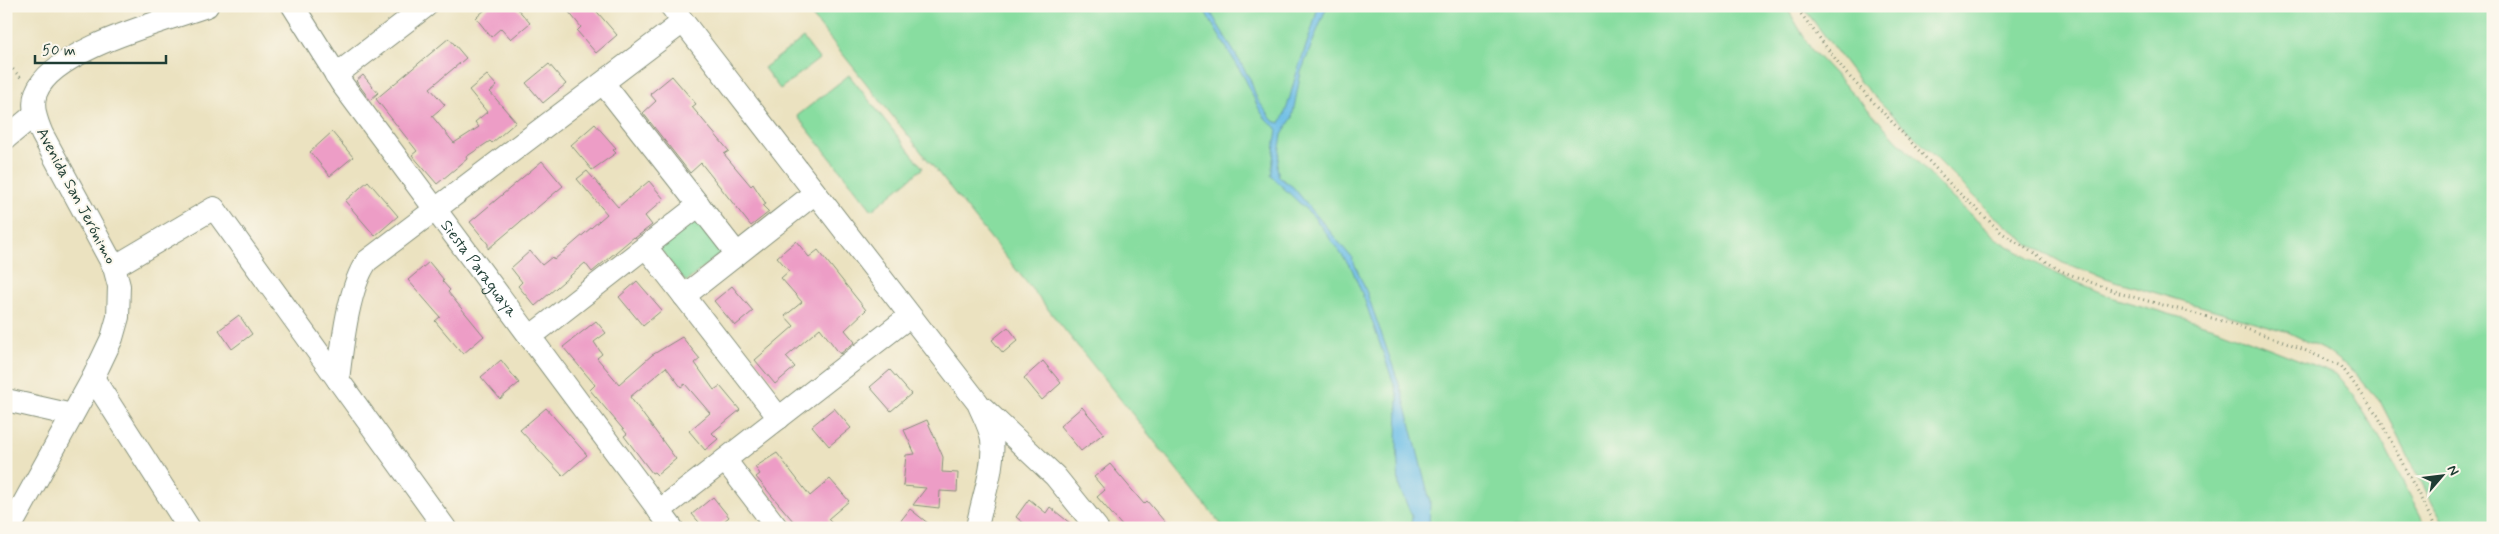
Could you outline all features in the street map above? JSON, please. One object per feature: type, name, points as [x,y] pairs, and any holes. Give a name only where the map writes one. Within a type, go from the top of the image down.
[{"type":"street","name":"Avenida San Jerónimo","points":[[10,528],[93,378],[112,338],[118,317],[119,286],[114,267],[42,134],[35,114],[36,94],[45,78],[66,60],[91,47],[207,6]]},
{"type":"street","name":"Siesta Paraguaya","points":[[293,6],[336,75],[666,519]]},
{"type":"street","points":[[336,75],[426,6]]},
{"type":"street","points":[[338,380],[343,344],[360,270],[367,261],[603,83],[677,14],[978,403],[1054,476],[1097,528]]},
{"type":"street","points":[[603,83],[737,254]]},
{"type":"street","points":[[6,138],[35,114]]},
{"type":"street","points":[[684,296],[815,193]]},
{"type":"street","points":[[530,337],[699,205]]},
{"type":"street","points":[[114,267],[214,208],[445,528]]},
{"type":"street","points":[[646,247],[779,418]]},
{"type":"street","points":[[666,519],[725,460],[910,316]]},
{"type":"street","points":[[93,378],[188,528]]},
{"type":"street","points":[[6,400],[72,415]]},
{"type":"street","points":[[975,524],[988,478],[992,439],[978,403]]},
{"type":"street","points":[[725,460],[777,528]]},
{"type":"path","points":[[1796,6],[1847,74],[1954,188],[2002,233],[2061,271],[2122,294],[2218,320],[2286,342],[2341,366],[2378,416],[2436,528]]},
{"type":"green space","points":[[804,6],[1786,6],[1811,49],[1948,194],[1997,239],[2046,269],[2111,297],[2220,329],[2336,374],[2354,396],[2381,440],[2427,528],[1224,528]]},
{"type":"green space","points":[[1802,6],[2493,6],[2493,528],[2445,528],[2381,403],[2355,373],[2332,354],[2288,332],[2109,279],[2063,263],[2029,244],[1992,214],[1860,82]]},
{"type":"green space","points":[[803,38],[819,59],[780,89],[764,68]]},
{"type":"green space","points":[[849,75],[923,168],[872,210],[797,116]]},
{"type":"green space","points":[[696,219],[723,251],[686,282],[659,248]]},
{"type":"water","points":[[1202,6],[1207,6],[1250,79],[1257,99],[1273,121],[1280,123],[1288,105],[1318,6],[1327,6],[1301,72],[1292,118],[1282,135],[1277,167],[1279,177],[1293,187],[1352,258],[1367,293],[1403,395],[1430,501],[1429,528],[1411,528],[1412,516],[1399,487],[1397,446],[1398,396],[1352,269],[1314,217],[1271,176],[1277,128],[1261,112],[1244,77]]},
{"type":"building","points":[[489,6],[515,6],[530,23],[511,39],[501,28],[491,37],[476,18]]},
{"type":"building","points":[[564,6],[592,6],[617,35],[596,53],[577,31],[581,27]]},
{"type":"building","points":[[449,38],[466,58],[430,88],[445,105],[432,116],[454,143],[479,127],[475,122],[487,112],[469,90],[487,75],[497,86],[490,92],[516,122],[492,143],[490,141],[466,157],[467,159],[437,184],[412,155],[417,151],[376,99]]},
{"type":"building","points":[[549,64],[566,84],[543,103],[526,83]]},
{"type":"building","points":[[363,75],[378,93],[370,100],[356,81]]},
{"type":"building","points":[[672,76],[696,104],[692,107],[729,151],[724,154],[751,186],[753,184],[766,204],[763,206],[769,212],[751,226],[701,163],[690,173],[643,113],[656,101],[650,94]]},
{"type":"building","points":[[595,124],[616,148],[613,150],[616,153],[592,170],[571,145]]},
{"type":"building","points":[[332,132],[353,157],[330,176],[310,152]]},
{"type":"building","points":[[542,161],[563,186],[488,249],[488,244],[470,222]]},
{"type":"building","points":[[587,171],[618,207],[649,181],[664,199],[645,216],[652,225],[634,237],[592,272],[585,263],[535,306],[518,286],[522,282],[511,268],[530,251],[542,265],[552,257],[554,260],[607,214],[577,179]]},
{"type":"building","points":[[368,181],[398,216],[375,236],[345,201]]},
{"type":"building","points":[[796,241],[809,257],[818,250],[866,310],[845,330],[855,342],[840,354],[820,328],[786,357],[795,367],[775,384],[755,360],[794,326],[785,316],[802,302],[781,278],[789,271],[777,257]]},
{"type":"building","points":[[429,262],[444,280],[442,281],[450,290],[448,292],[484,336],[463,354],[435,321],[440,317],[408,280]]},
{"type":"building","points":[[637,281],[662,310],[643,326],[619,297]]},
{"type":"building","points":[[732,286],[753,311],[735,326],[714,301]]},
{"type":"building","points":[[239,315],[252,334],[232,349],[219,330]]},
{"type":"building","points":[[596,321],[606,333],[594,342],[602,354],[597,358],[619,384],[652,355],[682,337],[700,359],[695,363],[714,390],[720,386],[740,410],[712,433],[718,439],[705,450],[689,431],[710,413],[685,384],[681,387],[666,367],[630,397],[676,459],[657,475],[654,472],[652,473],[624,436],[627,434],[590,390],[595,385],[563,347]]},
{"type":"building","points":[[1008,327],[1018,340],[1003,353],[992,340]]},
{"type":"building","points":[[501,360],[519,383],[500,399],[481,377]]},
{"type":"building","points":[[1043,361],[1061,383],[1042,400],[1024,378]]},
{"type":"building","points":[[890,370],[911,394],[891,411],[870,387]]},
{"type":"building","points":[[1082,407],[1104,433],[1081,451],[1060,426]]},
{"type":"building","points":[[546,408],[587,455],[563,476],[520,430]]},
{"type":"building","points":[[834,408],[851,428],[829,446],[812,426]]},
{"type":"building","points":[[927,420],[943,457],[942,472],[958,473],[957,492],[940,491],[939,508],[913,505],[926,488],[903,486],[906,455],[915,454],[904,430]]},
{"type":"building","points":[[777,453],[810,496],[830,479],[849,501],[828,519],[836,528],[799,528],[756,477],[760,474],[755,467]]},
{"type":"building","points":[[1110,464],[1144,504],[1147,501],[1170,528],[1124,528],[1097,497],[1105,490],[1094,477]]},
{"type":"building","points":[[713,497],[729,517],[716,528],[704,528],[692,514]]},
{"type":"building","points":[[1029,499],[1046,513],[1050,507],[1076,528],[1030,528],[1016,517]]},
{"type":"building","points":[[910,509],[934,528],[895,528]]}]
